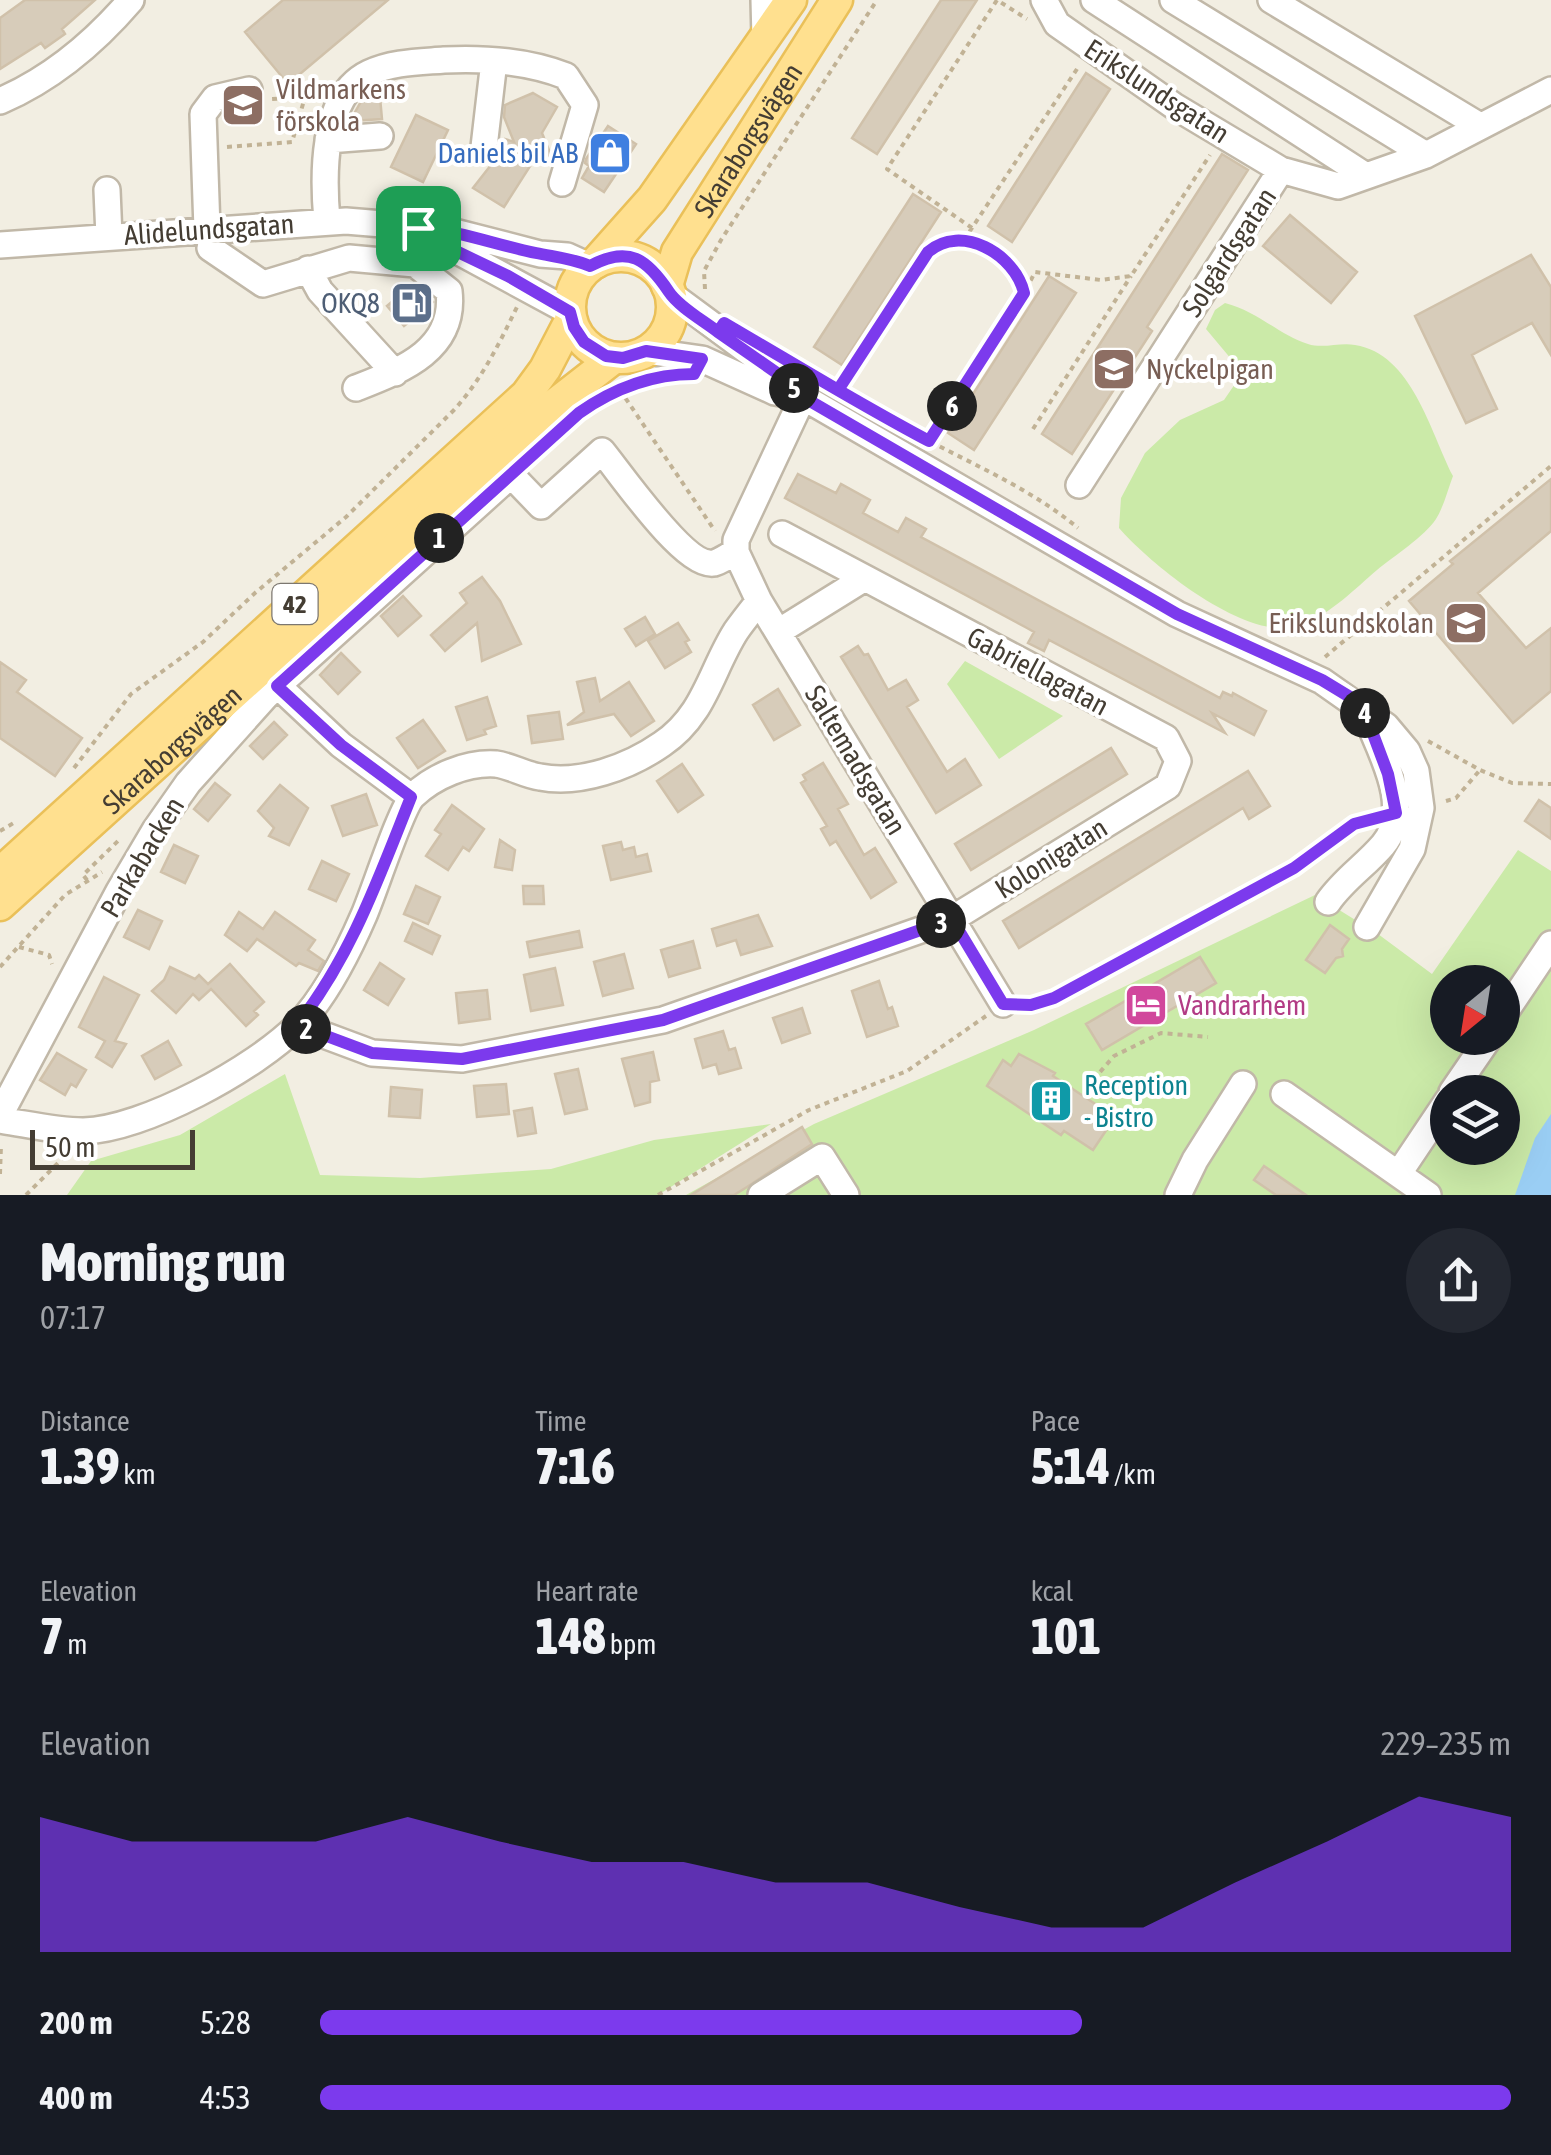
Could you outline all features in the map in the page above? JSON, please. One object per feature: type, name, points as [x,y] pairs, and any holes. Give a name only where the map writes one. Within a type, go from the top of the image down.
[{"type":"main road","name":"Skaraborgsvägen","points":[[592,265],[652,200],[791,0]]},
{"type":"main road","name":"Skaraborgsvägen","points":[[668,290],[676,252],[837,0]]},
{"type":"main road","points":[[592,265],[614,257],[639,260],[659,274],[672,307],[656,363]]},
{"type":"main road","name":"42","points":[[570,315],[574,287],[592,265]]},
{"type":"main road","name":"Skaraborgsvägen","points":[[0,873],[526,394],[545,369],[570,315]]},
{"type":"main road","points":[[570,315],[578,335],[590,348],[614,358]]},
{"type":"main road","name":"42","points":[[614,358],[631,357],[656,363]]},
{"type":"main road","name":"Skaraborgsvägen","points":[[0,905],[546,411],[614,358]]},
{"type":"street","points":[[0,101],[25,90],[91,42],[131,0]]},
{"type":"street","points":[[764,0],[766,39]]},
{"type":"street","name":"Erikslundsgatan","points":[[1044,0],[1056,24],[1223,134],[1281,170],[1338,186],[1426,155],[1551,90]]},
{"type":"street","points":[[1094,0],[1366,176]]},
{"type":"street","points":[[1173,0],[1426,155]]},
{"type":"street","points":[[1271,0],[1480,126]]},
{"type":"street","points":[[484,147],[494,61]]},
{"type":"street","points":[[327,221],[323,182],[328,140],[342,98],[354,83],[393,65],[494,61],[566,76],[584,105],[562,183]]},
{"type":"street","points":[[249,90],[215,98],[203,114],[208,238],[264,284],[349,258],[415,264],[449,290],[452,312],[440,337],[408,367],[356,388]]},
{"type":"street","points":[[328,140],[380,136]]},
{"type":"street","name":"Solgårdsgatan","points":[[1079,486],[1281,170]]},
{"type":"street","points":[[108,190],[109,237]]},
{"type":"street","name":"Alidelundsgatan","points":[[0,246],[109,237],[208,238],[327,221],[444,229],[592,265]]},
{"type":"street","name":"Alidelundsgatan","points":[[418,228],[437,242],[527,286],[570,315]]},
{"type":"street","points":[[308,269],[320,291],[394,373]]},
{"type":"street","points":[[668,290],[784,378],[803,397],[1177,614],[1322,680],[1386,726],[1407,752],[1416,771],[1409,811],[1412,849],[1368,927]]},
{"type":"street","points":[[656,363],[702,359],[776,392],[803,397]]},
{"type":"street","points":[[736,552],[741,524],[803,397]]},
{"type":"street","name":"Parkabacken","points":[[1,1124],[63,997],[155,830],[209,757],[277,686],[511,475],[541,506],[602,451],[694,559],[712,563],[736,552]]},
{"type":"street","name":"Gabriellagatan","points":[[782,534],[1166,738],[1178,761],[1168,786]]},
{"type":"street","name":"Saltemadsgatan","points":[[736,552],[759,602],[1003,1004]]},
{"type":"street","points":[[778,632],[865,578]]},
{"type":"street","points":[[1,1124],[84,1131],[127,1123],[210,1087],[254,1060],[297,1025],[321,995],[363,918],[411,797],[467,766],[498,764],[540,778],[568,778],[597,774],[648,752],[664,743],[710,690],[734,633],[759,602]]},
{"type":"street","points":[[277,686],[341,745],[411,797]]},
{"type":"street","name":"Kolonigatan","points":[[297,1025],[372,1053],[462,1059],[663,1020],[952,919],[1168,786]]},
{"type":"street","points":[[1328,902],[1341,882],[1386,842],[1409,811]]},
{"type":"street","points":[[1520,990],[1551,944]]},
{"type":"street","points":[[1178,1195],[1242,1084]]},
{"type":"street","points":[[1284,1094],[1428,1195]]},
{"type":"street","points":[[1399,1173],[1430,1127]]},
{"type":"street","points":[[761,1195],[822,1157],[846,1195]]},
{"type":"path","points":[[708,298],[704,271],[720,240],[877,0]]},
{"type":"path","points":[[972,228],[888,169],[997,0],[1039,27]]},
{"type":"path","points":[[964,240],[1090,49]]},
{"type":"path","points":[[203,149],[292,142],[305,97],[275,100],[249,90]]},
{"type":"path","points":[[1033,430],[1223,134]]},
{"type":"path","points":[[838,390],[928,252],[947,240],[964,240],[990,250],[1013,268],[1024,293]]},
{"type":"path","points":[[1085,533],[1061,513],[929,441],[1035,272],[1101,280],[1130,276]]},
{"type":"path","points":[[68,776],[131,694],[203,642],[346,517],[462,400],[491,359],[527,286]]},
{"type":"path","points":[[608,396],[656,363]]},
{"type":"path","points":[[620,390],[708,524],[736,552]]},
{"type":"path","points":[[1319,662],[1551,466]]},
{"type":"path","points":[[1428,741],[1512,783],[1551,784]]},
{"type":"path","points":[[658,1195],[810,1110],[907,1072],[1003,1004],[1031,1005],[1054,998],[1294,868],[1354,824],[1456,798],[1480,770]]},
{"type":"path","points":[[0,831],[27,815]]},
{"type":"path","points":[[87,880],[83,875],[131,828]]},
{"type":"path","points":[[0,967],[65,895],[109,868]]},
{"type":"path","points":[[19,947],[48,955],[63,997]]},
{"type":"path","points":[[1087,1087],[1114,1056],[1160,1034],[1208,1037]]},
{"type":"path","points":[[0,1174],[1,1124]]},
{"type":"path","points":[[26,1195],[84,1131]]},
{"type":"green space","points":[[1225,303],[1308,344],[1355,345],[1375,351],[1391,363],[1417,397],[1453,476],[1439,514],[1425,532],[1333,607],[1303,625],[1282,628],[1231,614],[1178,581],[1119,528],[1121,498],[1145,453],[1180,420],[1224,400],[1237,381],[1237,366],[1206,329],[1215,310]]},
{"type":"green space","points":[[965,661],[1063,716],[999,759],[947,684]]},
{"type":"green space","points":[[1518,850],[1551,871],[1551,1195],[686,1195],[814,1124],[1034,1030],[1315,895],[1430,973],[1430,1055],[1520,1055],[1520,965],[1438,965]]},
{"type":"green space","points":[[285,1074],[320,1175],[420,1178],[551,1169],[654,1140],[771,1124],[658,1195],[67,1195],[91,1161],[180,1135]]},
{"type":"water","points":[[1551,1114],[1551,1195],[1515,1195],[1535,1138]]},
{"type":"building","points":[[25,0],[95,0],[62,29],[65,34],[45,48],[41,43],[0,69],[0,18]]},
{"type":"building","points":[[283,0],[388,0],[288,84],[245,32]]},
{"type":"building","points":[[941,0],[977,0],[877,154],[852,138]]},
{"type":"building","points":[[1086,73],[1110,89],[1012,242],[988,226]]},
{"type":"building","points":[[533,93],[557,107],[542,133],[551,155],[532,163],[504,207],[473,188],[498,156],[505,139],[514,142],[504,117],[505,105]]},
{"type":"building","points":[[380,97],[382,119],[350,121],[363,98]]},
{"type":"building","points":[[416,115],[448,130],[423,182],[391,167]]},
{"type":"building","name":"Daniels bil AB","points":[[608,126],[636,144],[604,192],[582,178],[589,166],[586,159]]},
{"type":"building","points":[[1222,154],[1248,170],[1147,327],[1152,331],[1072,454],[1042,434]]},
{"type":"building","points":[[913,194],[941,212],[842,365],[814,347]]},
{"type":"building","points":[[1290,215],[1357,272],[1331,303],[1263,246]]},
{"type":"building","points":[[1531,255],[1551,287],[1551,355],[1532,323],[1472,355],[1497,409],[1466,423],[1415,316]]},
{"type":"building","points":[[1049,276],[1076,293],[974,450],[948,433]]},
{"type":"building","name":"OKQ8","points":[[413,284],[433,302],[404,326],[387,306]]},
{"type":"building","points":[[798,474],[836,493],[841,484],[870,500],[863,513],[898,532],[906,518],[926,529],[921,537],[1220,698],[1223,692],[1232,696],[1233,693],[1266,711],[1254,735],[1212,713],[1225,733],[1049,640],[1044,651],[1028,643],[1034,632],[785,498]]},
{"type":"building","name":"Erikslundskolan","points":[[1551,479],[1551,531],[1478,593],[1526,648],[1551,628],[1551,691],[1513,723],[1409,601],[1453,564],[1450,561]]},
{"type":"building","points":[[482,577],[500,601],[521,644],[482,661],[477,623],[445,651],[431,635],[467,603],[460,593]]},
{"type":"building","points":[[403,596],[421,616],[398,636],[381,616]]},
{"type":"building","points":[[645,617],[655,634],[636,646],[625,629]]},
{"type":"building","points":[[678,623],[689,640],[685,642],[691,652],[665,668],[648,641]]},
{"type":"building","points":[[858,646],[864,655],[868,654],[888,690],[906,680],[918,700],[907,707],[947,772],[965,759],[981,785],[936,813],[841,657]]},
{"type":"building","points":[[341,653],[360,672],[338,694],[320,675]]},
{"type":"building","points":[[0,662],[26,680],[17,692],[82,738],[55,776],[0,738]]},
{"type":"building","points":[[595,678],[600,701],[629,682],[654,721],[631,736],[614,714],[567,725],[584,712],[577,682]]},
{"type":"building","points":[[778,689],[800,725],[774,740],[753,705]]},
{"type":"building","points":[[487,697],[496,726],[467,740],[456,707]]},
{"type":"building","points":[[559,712],[563,739],[532,743],[528,716]]},
{"type":"building","points":[[423,720],[445,751],[418,768],[397,738]]},
{"type":"building","points":[[274,722],[287,735],[263,759],[250,746]]},
{"type":"building","points":[[1111,748],[1127,774],[971,870],[955,844]]},
{"type":"building","points":[[823,763],[848,804],[838,809],[864,855],[875,848],[896,882],[871,898],[836,841],[830,845],[821,829],[827,826],[801,783],[806,780],[803,775]]},
{"type":"building","points":[[682,764],[703,795],[678,812],[657,781]]},
{"type":"building","points":[[1248,771],[1270,806],[1249,819],[1243,808],[1019,948],[1003,921]]},
{"type":"building","points":[[215,783],[230,795],[208,821],[194,809]]},
{"type":"building","points":[[280,785],[308,808],[289,845],[269,836],[274,828],[258,811]]},
{"type":"building","points":[[366,794],[377,825],[343,836],[332,806]]},
{"type":"building","points":[[1539,800],[1551,808],[1551,839],[1525,821]]},
{"type":"building","points":[[452,805],[484,829],[469,851],[463,847],[448,870],[426,856],[441,834],[435,830]]},
{"type":"building","points":[[500,840],[515,850],[512,870],[495,867]]},
{"type":"building","points":[[621,842],[623,850],[634,847],[636,857],[647,854],[651,871],[611,880],[603,846]]},
{"type":"building","points":[[174,845],[198,856],[185,883],[161,872]]},
{"type":"building","points":[[322,861],[349,874],[336,901],[309,889]]},
{"type":"building","points":[[416,886],[440,897],[428,924],[404,914]]},
{"type":"building","points":[[523,886],[543,886],[544,904],[524,904]]},
{"type":"building","points":[[138,910],[162,921],[149,949],[124,937]]},
{"type":"building","points":[[239,912],[263,929],[275,912],[315,940],[308,950],[324,961],[318,971],[299,963],[296,966],[257,939],[247,951],[225,935]]},
{"type":"building","points":[[758,915],[772,946],[741,955],[736,940],[717,946],[712,929]]},
{"type":"building","points":[[413,923],[440,936],[432,954],[405,941]]},
{"type":"building","points":[[1330,925],[1349,939],[1342,949],[1343,956],[1336,958],[1325,973],[1306,960]]},
{"type":"building","points":[[579,931],[582,947],[530,957],[527,942]]},
{"type":"building","points":[[693,941],[700,968],[669,977],[661,950]]},
{"type":"building","points":[[624,954],[633,988],[603,996],[594,962]]},
{"type":"building","name":"Vandrarhem","points":[[1200,957],[1216,983],[1102,1050],[1086,1024]]},
{"type":"building","points":[[380,963],[404,979],[388,1005],[364,990]]},
{"type":"building","points":[[230,964],[264,1002],[246,1026],[211,989],[199,1000],[193,994],[176,1013],[152,991],[170,967],[195,979],[199,975],[208,984]]},
{"type":"building","points":[[555,968],[563,1005],[531,1011],[524,975]]},
{"type":"building","points":[[104,977],[139,995],[115,1041],[126,1044],[112,1067],[96,1057],[105,1041],[79,1027]]},
{"type":"building","points":[[879,981],[898,1026],[867,1037],[852,991]]},
{"type":"building","points":[[487,990],[490,1019],[459,1023],[456,993]]},
{"type":"building","points":[[802,1008],[810,1033],[782,1043],[773,1018]]},
{"type":"building","points":[[723,1031],[729,1050],[735,1048],[741,1068],[719,1074],[716,1064],[703,1068],[695,1039]]},
{"type":"building","points":[[168,1041],[181,1065],[155,1079],[142,1056]]},
{"type":"building","points":[[653,1052],[659,1080],[650,1082],[650,1102],[635,1106],[622,1059]]},
{"type":"building","points":[[57,1053],[86,1070],[76,1087],[71,1084],[65,1095],[40,1080]]},
{"type":"building","name":"Reception - Bistro","points":[[1019,1054],[1055,1073],[1053,1076],[1115,1117],[1093,1150],[1064,1131],[1061,1135],[987,1086],[1003,1060],[1011,1066]]},
{"type":"building","points":[[578,1069],[587,1109],[565,1114],[555,1074]]},
{"type":"building","points":[[506,1084],[509,1114],[477,1117],[474,1086]]},
{"type":"building","points":[[391,1087],[422,1090],[420,1118],[389,1116]]},
{"type":"building","points":[[532,1108],[536,1133],[518,1136],[514,1111]]},
{"type":"building","points":[[802,1127],[812,1144],[734,1195],[691,1195]]},
{"type":"building","points":[[1264,1166],[1306,1195],[1276,1195],[1254,1180]]},
{"type":"place","name":"Vildmarkens förskola","points":[[243,105]]},
{"type":"place","name":"Daniels bil AB","points":[[610,153]]},
{"type":"place","name":"OKQ8","points":[[412,303]]},
{"type":"place","name":"Nyckelpigan","points":[[1114,369]]},
{"type":"place","name":"Erikslundskolan","points":[[1466,623]]},
{"type":"place","name":"Vandrarhem","points":[[1146,1005]]},
{"type":"place","name":"Reception - Bistro","points":[[1051,1101]]},
{"type":"route","points":[[418,228],[437,242],[570,312],[578,335],[590,348],[606,356],[623,358],[646,351],[702,359],[694,374],[653,378],[620,390],[579,413],[277,686],[341,745],[411,797],[363,918],[321,995],[297,1025],[372,1053],[462,1059],[663,1020],[952,919],[1003,1004],[1031,1005],[1054,998],[1294,868],[1354,824],[1396,813],[1396,796],[1364,710],[1350,697],[1322,680],[1177,614],[803,397],[784,378],[718,332],[724,323],[838,390],[928,252],[947,240],[971,241],[990,250],[1013,268],[1024,293],[929,441],[823,382],[724,323],[718,332],[669,293],[659,274],[639,260],[622,256],[590,266],[567,256],[540,254],[444,229],[418,228]]}]
